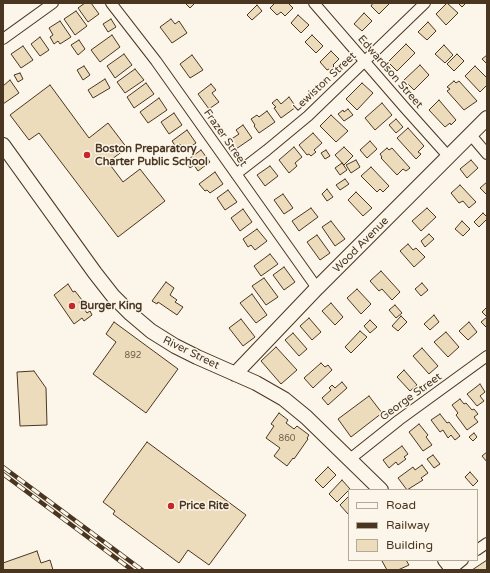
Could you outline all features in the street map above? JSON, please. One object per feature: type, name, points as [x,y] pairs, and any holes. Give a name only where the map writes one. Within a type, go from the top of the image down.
[{"type":"main road","name":"Wood Avenue","points":[[235,374],[317,288],[487,118]]},
{"type":"main road","name":"River Street","points":[[3,145],[95,273],[122,305],[151,331],[169,343],[265,387],[293,405],[380,489]]},
{"type":"street","points":[[3,39],[52,3]]},
{"type":"street","name":"Frazer Street","points":[[111,3],[156,61],[317,288]]},
{"type":"street","name":"Edwardson Street","points":[[314,3],[404,108],[448,156]]},
{"type":"street","name":"Lewiston Street","points":[[236,174],[308,116],[425,3]]},
{"type":"street","points":[[470,134],[487,154]]},
{"type":"street","name":"George Street","points":[[350,459],[398,420],[487,356]]},
{"type":"street","points":[[478,549],[487,543]]},
{"type":"street","points":[[450,566],[462,561]]},
{"type":"building","points":[[85,3],[91,3],[99,14],[88,22],[78,8]]},
{"type":"building","points":[[186,3],[195,3],[190,8]]},
{"type":"building","points":[[275,3],[288,3],[293,8],[285,16],[281,12],[277,15],[270,8]]},
{"type":"building","points":[[373,3],[390,3],[379,14],[371,6]]},
{"type":"building","points":[[447,3],[458,13],[446,25],[436,14]]},
{"type":"building","points":[[458,3],[466,3],[462,7]]},
{"type":"building","points":[[257,5],[262,11],[252,20],[247,15]]},
{"type":"building","points":[[76,11],[87,26],[75,35],[64,19]]},
{"type":"building","points":[[364,13],[372,21],[362,31],[354,24]]},
{"type":"building","points":[[298,15],[309,25],[301,33],[291,23]]},
{"type":"building","points":[[111,19],[116,27],[108,32],[103,24]]},
{"type":"building","points":[[171,19],[175,24],[179,21],[187,33],[172,43],[160,27]]},
{"type":"building","points":[[60,21],[71,37],[60,44],[58,41],[54,44],[50,37],[53,35],[49,28]]},
{"type":"building","points":[[428,22],[436,31],[427,40],[418,32]]},
{"type":"building","points":[[112,35],[120,47],[100,62],[91,50]]},
{"type":"building","points":[[312,35],[323,46],[316,53],[305,42]]},
{"type":"building","points":[[40,37],[49,50],[40,56],[31,44]]},
{"type":"building","points":[[79,40],[85,49],[78,55],[71,45]]},
{"type":"building","points":[[406,44],[415,53],[397,71],[388,62]]},
{"type":"building","points":[[444,45],[453,55],[445,63],[435,54]]},
{"type":"building","points":[[23,46],[33,60],[21,68],[11,54]]},
{"type":"building","points":[[331,51],[339,59],[330,70],[327,70],[320,62]]},
{"type":"building","points":[[124,54],[132,65],[115,78],[107,66]]},
{"type":"building","points":[[457,54],[464,61],[454,71],[447,64]]},
{"type":"building","points":[[192,55],[203,70],[190,78],[180,64]]},
{"type":"building","points":[[487,55],[487,64],[482,59]]},
{"type":"building","points":[[420,65],[429,75],[414,90],[404,80]]},
{"type":"building","points":[[84,66],[90,75],[83,80],[77,70]]},
{"type":"building","points":[[475,66],[487,78],[487,85],[480,92],[465,76]]},
{"type":"building","points":[[135,69],[144,80],[125,93],[117,82]]},
{"type":"building","points":[[20,73],[23,79],[18,82],[14,75]]},
{"type":"building","points":[[105,79],[110,88],[93,98],[88,90]]},
{"type":"building","points":[[10,80],[19,93],[3,104],[3,86]]},
{"type":"building","points":[[454,81],[456,83],[459,81],[477,101],[464,110],[447,91],[450,89],[447,87]]},
{"type":"building","points":[[146,83],[154,94],[134,108],[127,97]]},
{"type":"building","points":[[362,83],[373,93],[357,110],[346,99]]},
{"type":"building","points":[[211,84],[216,90],[212,93],[219,102],[209,109],[198,94]]},
{"type":"building","name":"Boston Preparatory Charter Public School","points":[[50,85],[89,138],[108,123],[127,148],[108,162],[123,182],[140,169],[165,201],[118,237],[39,133],[29,140],[10,115]]},
{"type":"building","points":[[289,97],[296,107],[281,118],[274,108],[276,107],[272,103],[277,99],[281,104]]},
{"type":"building","points":[[159,98],[167,110],[148,123],[140,112]]},
{"type":"building","points":[[439,100],[456,120],[451,125],[450,123],[445,127],[429,110]]},
{"type":"building","points":[[382,103],[392,115],[375,130],[365,118]]},
{"type":"building","points":[[348,109],[353,115],[344,121],[338,114],[343,110],[344,112]]},
{"type":"building","points":[[267,111],[275,122],[259,133],[251,119],[257,115],[259,117]]},
{"type":"building","points":[[174,113],[182,125],[169,134],[161,122]]},
{"type":"building","points":[[331,115],[348,131],[336,142],[320,126]]},
{"type":"building","points":[[396,119],[403,127],[396,133],[389,125]]},
{"type":"building","points":[[243,125],[252,138],[236,149],[230,140],[239,134],[236,130]]},
{"type":"building","points":[[408,128],[424,146],[418,152],[421,154],[416,159],[397,138]]},
{"type":"building","points":[[187,130],[196,143],[184,151],[180,144],[176,147],[172,141]]},
{"type":"building","points":[[313,133],[322,143],[314,150],[316,152],[311,156],[309,154],[307,155],[299,145]]},
{"type":"building","points":[[370,141],[377,149],[367,158],[360,150]]},
{"type":"building","points":[[294,147],[302,157],[295,163],[297,166],[289,173],[279,160]]},
{"type":"building","points":[[344,147],[353,156],[344,165],[335,155]]},
{"type":"building","points":[[387,148],[389,150],[392,148],[410,168],[406,171],[403,169],[397,175],[381,158],[382,157],[380,154]]},
{"type":"building","points":[[201,150],[210,162],[198,171],[194,165],[190,168],[186,161]]},
{"type":"building","points":[[326,150],[330,156],[325,159],[321,153]]},
{"type":"building","points":[[356,160],[360,167],[351,173],[346,165]]},
{"type":"building","points":[[471,160],[478,168],[467,178],[460,169]]},
{"type":"building","points":[[342,163],[347,170],[340,175],[335,168]]},
{"type":"building","points":[[270,166],[278,176],[265,186],[257,175]]},
{"type":"building","points":[[371,167],[389,186],[383,192],[380,189],[377,192],[361,176]]},
{"type":"building","points":[[215,172],[223,184],[210,193],[207,190],[205,191],[199,184]]},
{"type":"building","points":[[345,179],[349,184],[340,190],[336,185]]},
{"type":"building","points":[[487,182],[487,195],[480,188]]},
{"type":"building","points":[[460,185],[476,202],[469,208],[463,201],[459,203],[451,193]]},
{"type":"building","points":[[327,189],[333,197],[327,201],[322,194]]},
{"type":"building","points":[[228,190],[237,202],[225,210],[217,198]]},
{"type":"building","points":[[356,192],[372,208],[363,216],[348,200]]},
{"type":"building","points":[[283,194],[293,208],[284,214],[274,200]]},
{"type":"building","points":[[311,208],[318,217],[299,231],[292,221]]},
{"type":"building","points":[[427,208],[436,217],[421,231],[412,221]]},
{"type":"building","points":[[243,209],[252,222],[240,231],[231,218]]},
{"type":"building","points":[[483,213],[487,219],[479,227],[474,222]]},
{"type":"building","points":[[331,221],[345,239],[335,246],[322,227]]},
{"type":"building","points":[[462,221],[470,229],[463,236],[455,229]]},
{"type":"building","points":[[257,229],[267,241],[255,250],[251,245],[248,247],[243,239]]},
{"type":"building","points":[[429,234],[434,239],[425,247],[421,241]]},
{"type":"building","points":[[317,235],[330,253],[320,260],[307,242]]},
{"type":"building","points":[[408,244],[413,250],[416,248],[425,257],[414,267],[400,251]]},
{"type":"building","points":[[270,254],[278,264],[261,276],[254,266]]},
{"type":"building","points":[[284,267],[295,282],[284,290],[273,275]]},
{"type":"building","points":[[381,271],[400,292],[392,300],[382,289],[379,291],[370,281]]},
{"type":"building","points":[[264,278],[278,297],[266,305],[252,286]]},
{"type":"building","points":[[166,282],[174,288],[170,295],[177,300],[175,302],[183,307],[177,315],[158,302],[157,304],[152,301]]},
{"type":"building","points":[[422,283],[428,290],[421,296],[415,289]]},
{"type":"building","name":"Burger King","points":[[68,284],[73,292],[75,291],[82,300],[79,302],[87,313],[90,311],[92,315],[84,321],[82,318],[74,324],[54,295]]},
{"type":"building","points":[[357,289],[371,304],[361,314],[347,298]]},
{"type":"building","points":[[252,294],[267,315],[256,323],[240,303]]},
{"type":"building","points":[[331,303],[343,317],[335,325],[322,311]]},
{"type":"building","points":[[395,305],[402,313],[396,318],[389,310]]},
{"type":"building","points":[[487,307],[487,317],[482,312]]},
{"type":"building","points":[[434,315],[439,322],[430,330],[424,324]]},
{"type":"building","points":[[401,316],[407,322],[398,331],[392,326]]},
{"type":"building","points":[[487,317],[487,328],[481,322]]},
{"type":"building","points":[[309,318],[321,332],[312,340],[300,326]]},
{"type":"building","points":[[241,319],[255,337],[243,346],[229,328]]},
{"type":"building","points":[[370,320],[377,327],[370,333],[364,326]]},
{"type":"building","points":[[114,322],[178,369],[146,413],[93,374],[116,342],[106,334]]},
{"type":"building","points":[[469,322],[477,332],[468,340],[459,331]]},
{"type":"building","points":[[360,331],[367,337],[351,353],[345,347]]},
{"type":"building","points":[[446,332],[459,347],[448,357],[434,342]]},
{"type":"building","points":[[293,333],[307,349],[299,356],[285,340]]},
{"type":"building","points":[[276,347],[297,370],[281,384],[261,361]]},
{"type":"building","points":[[422,348],[438,366],[429,374],[413,356]]},
{"type":"building","points":[[321,363],[325,367],[328,365],[332,370],[313,388],[304,378]]},
{"type":"building","points":[[404,370],[417,385],[410,391],[397,377]]},
{"type":"building","points":[[34,371],[46,388],[47,425],[20,426],[17,372]]},
{"type":"building","points":[[342,382],[347,388],[328,405],[322,398],[331,390],[329,388],[332,385],[335,388]]},
{"type":"building","points":[[480,384],[485,392],[480,396],[484,401],[477,406],[467,394]]},
{"type":"building","points":[[369,396],[382,413],[351,437],[338,419]]},
{"type":"building","points":[[460,399],[472,410],[474,409],[478,414],[474,417],[478,422],[467,430],[456,415],[458,413],[452,405]]},
{"type":"building","points":[[279,413],[288,420],[286,423],[294,429],[297,426],[309,435],[307,438],[308,439],[294,459],[293,458],[287,466],[274,456],[280,448],[266,438],[274,426],[271,424]]},
{"type":"building","points":[[440,414],[447,423],[449,422],[460,436],[455,440],[451,435],[448,438],[443,430],[440,432],[431,420]]},
{"type":"building","points":[[419,424],[428,435],[426,437],[432,445],[423,451],[409,432]]},
{"type":"building","points":[[474,433],[477,437],[473,441],[469,437]]},
{"type":"building","name":"Price Rite","points":[[147,442],[246,515],[209,565],[188,550],[179,563],[113,514],[115,511],[103,502]]},
{"type":"building","points":[[402,446],[408,454],[404,457],[406,459],[398,465],[396,462],[389,468],[383,460]]},
{"type":"building","points":[[487,452],[487,462],[482,456]]},
{"type":"building","points":[[433,455],[440,464],[434,468],[427,459]]},
{"type":"building","points":[[422,465],[428,473],[421,478],[423,480],[406,489],[398,478],[413,467],[415,470]]},
{"type":"building","points":[[328,467],[336,475],[323,488],[315,480]]},
{"type":"building","points":[[470,472],[478,481],[473,486],[465,477]]},
{"type":"building","points":[[342,480],[350,489],[348,489],[348,491],[337,502],[329,494]]},
{"type":"building","points":[[348,497],[348,514],[340,505]]},
{"type":"building","points":[[37,551],[41,563],[50,560],[53,570],[3,570],[3,563]]},
{"type":"building","points":[[487,560],[487,570],[472,570]]},
{"type":"building","points":[[382,561],[407,561],[409,565],[398,570],[387,570]]},
{"type":"railway","points":[[3,467],[142,570]]},
{"type":"railway","points":[[3,474],[132,570]]},
{"type":"place","name":"Boston Preparatory Charter Public School","points":[[87,155]]},
{"type":"place","name":"Burger King","points":[[72,306]]},
{"type":"place","name":"Price Rite","points":[[171,506]]}]
